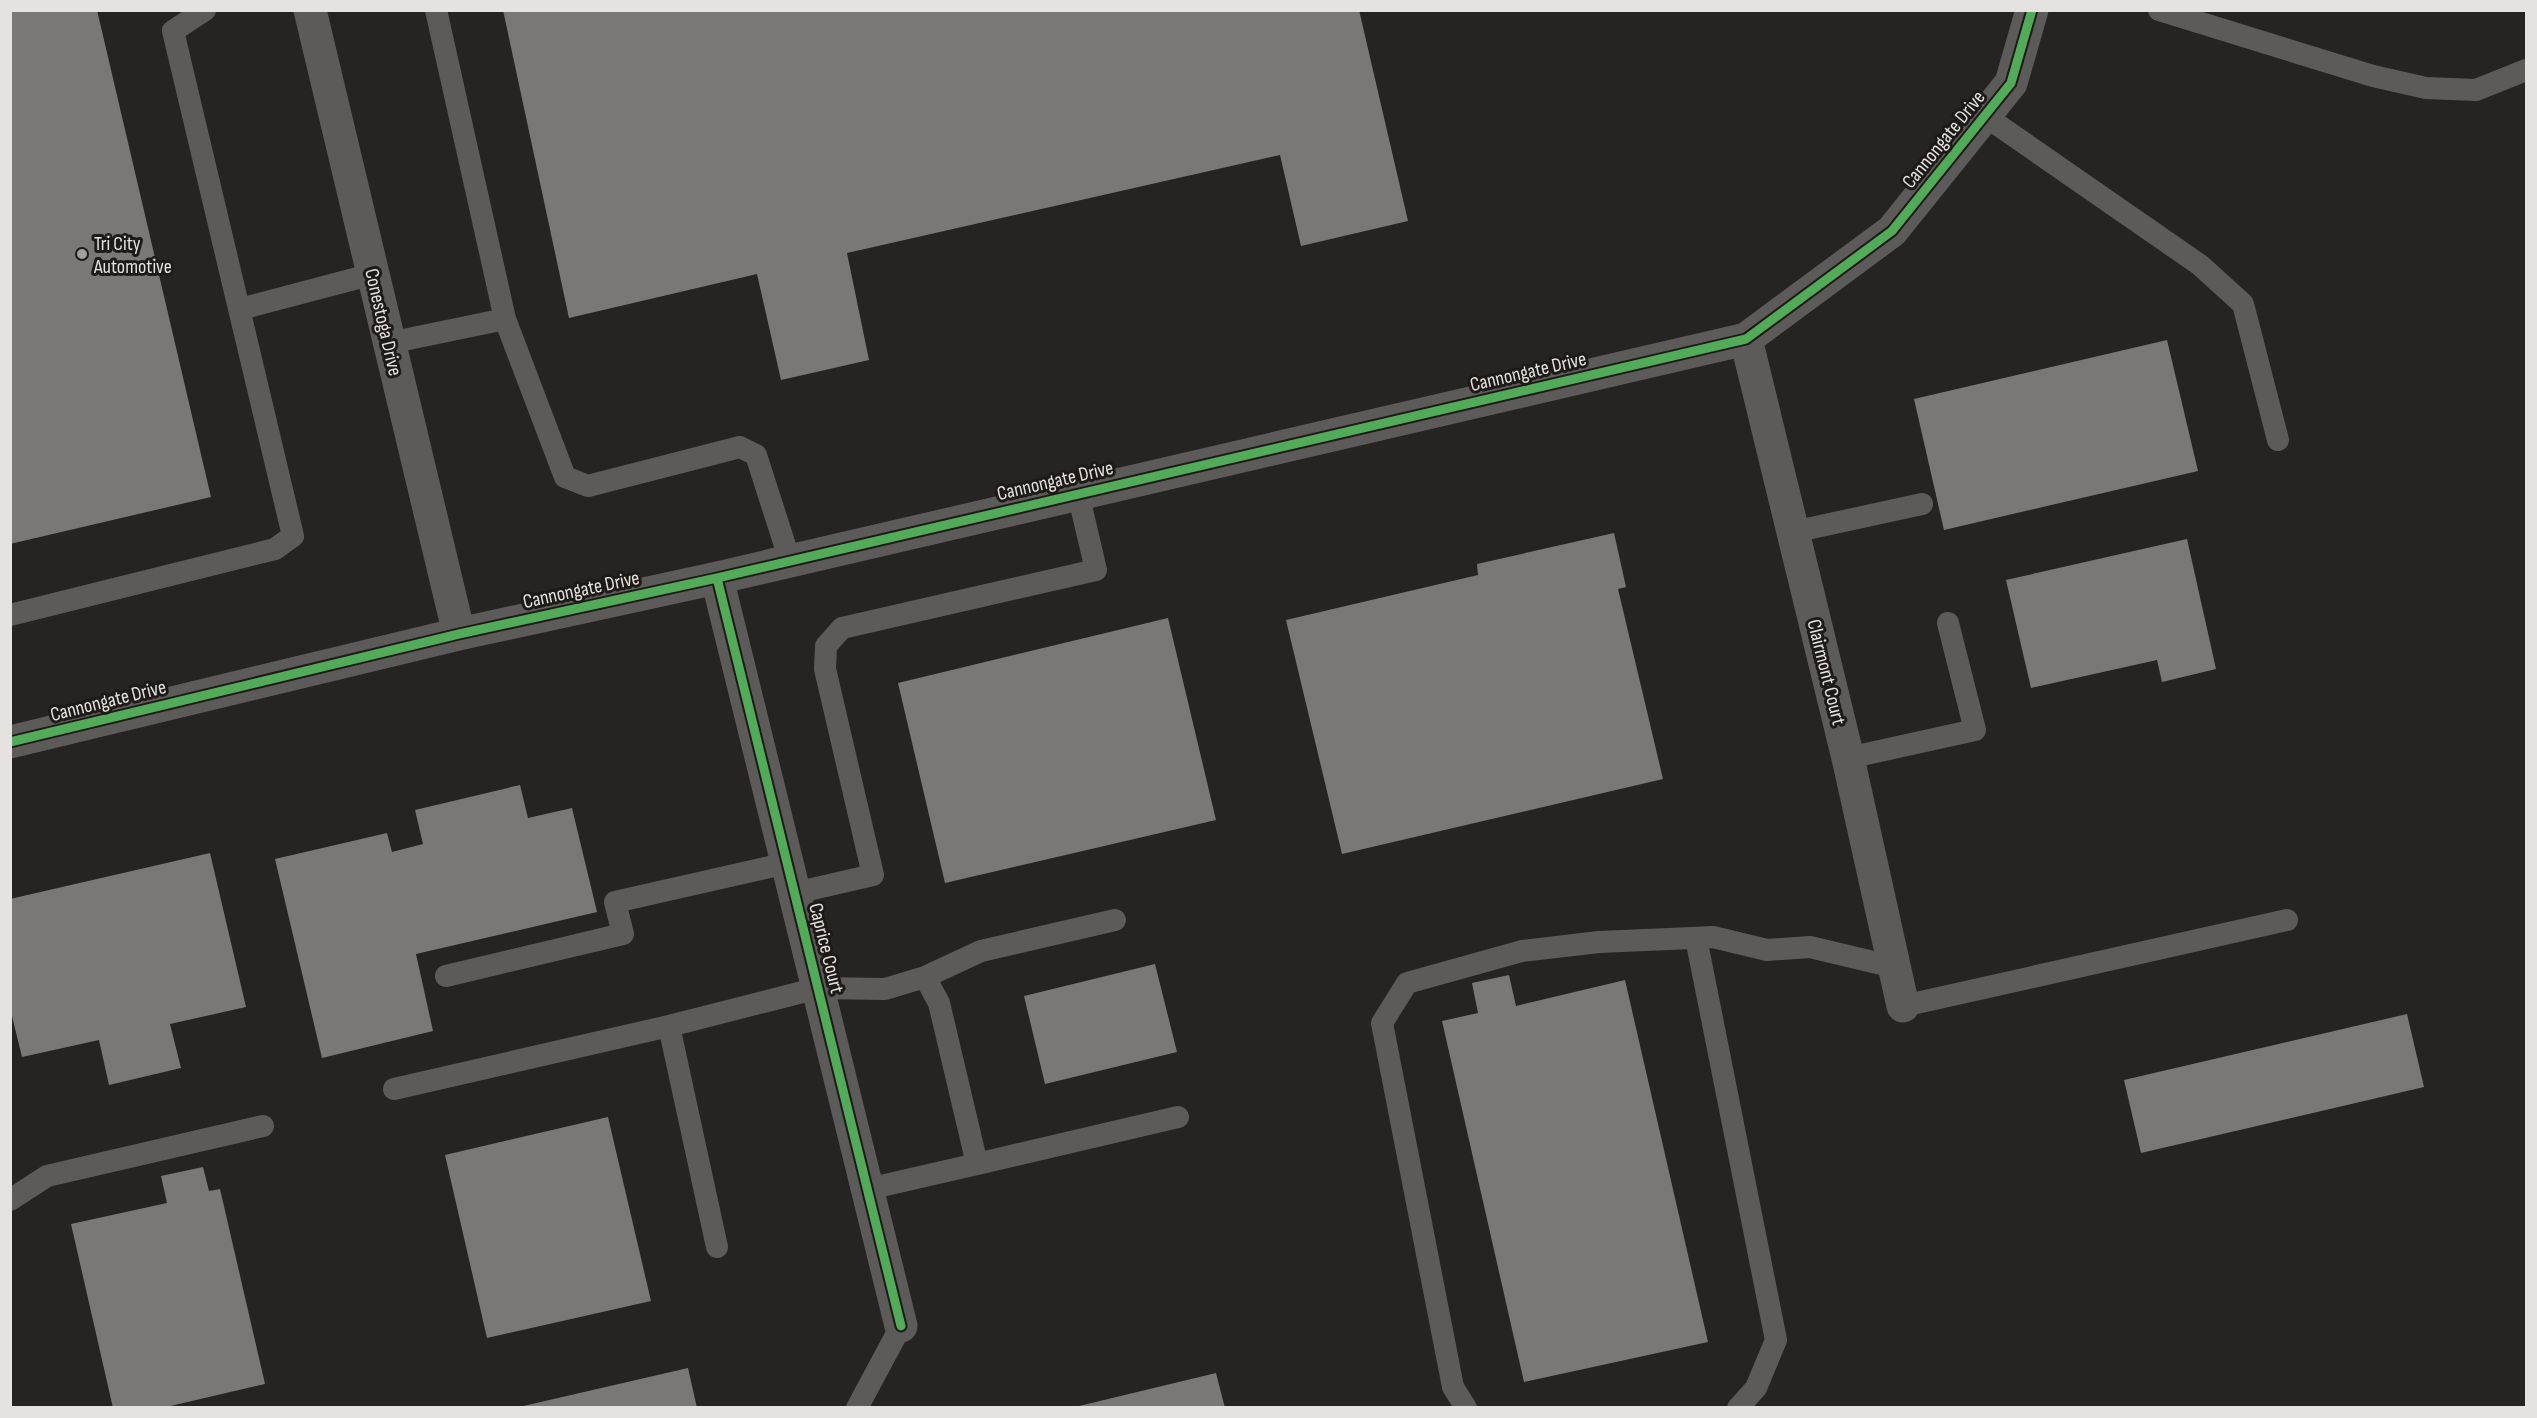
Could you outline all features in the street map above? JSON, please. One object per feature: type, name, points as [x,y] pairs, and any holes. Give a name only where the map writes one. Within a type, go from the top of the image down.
[{"type":"street","name":"Conestoga Drive","points":[[310,10],[459,634]]},
{"type":"street","name":"Cannongate Drive","points":[[10,742],[459,634],[717,578],[1746,339],[1892,231],[2011,83],[2032,10]]},
{"type":"street","name":"Clairmont Court","points":[[1746,339],[1848,758],[1903,1005]]},
{"type":"street","name":"Caprice Court","points":[[717,578],[901,1326]]},
{"type":"lane","points":[[10,615],[275,549],[293,536],[173,31],[205,10]]},
{"type":"lane","points":[[436,10],[506,319],[565,477],[588,486],[740,447],[756,455],[790,561]]},
{"type":"lane","points":[[2159,10],[2373,76],[2426,88],[2476,90],[2526,70]]},
{"type":"lane","points":[[1985,116],[2200,265],[2243,304],[2278,440]]},
{"type":"lane","points":[[240,309],[373,274]]},
{"type":"lane","points":[[389,343],[506,319]]},
{"type":"lane","points":[[446,976],[623,934],[615,902],[791,878],[873,875],[825,669],[826,646],[842,628],[1096,570],[1078,493]]},
{"type":"lane","points":[[1793,532],[1922,504]]},
{"type":"lane","points":[[1848,758],[1975,730],[1948,622]]},
{"type":"lane","points":[[394,1089],[669,1026],[818,988],[885,989],[925,977],[981,951],[1115,920]]},
{"type":"lane","points":[[1903,1005],[2287,920]]},
{"type":"lane","points":[[1466,1407],[1453,1387],[1382,1023],[1407,983],[1522,951],[1599,942],[1696,938],[1713,938],[1767,950],[1810,947],[1894,967]]},
{"type":"lane","points":[[1696,938],[1776,1340],[1756,1388],[1738,1407]]},
{"type":"lane","points":[[925,977],[939,1003],[977,1164]]},
{"type":"lane","points":[[669,1026],[717,1247]]},
{"type":"lane","points":[[867,1189],[1178,1117]]},
{"type":"lane","points":[[10,1200],[47,1176],[263,1126]]},
{"type":"lane","points":[[857,1407],[901,1326]]},
{"type":"building","name":"Tri City Automotive","points":[[10,10],[97,10],[211,497],[10,544]]},
{"type":"building","points":[[503,10],[1359,10],[1408,221],[1301,246],[1280,155],[847,253],[869,360],[781,380],[757,274],[569,318]]},
{"type":"building","points":[[2167,340],[2198,471],[1944,530],[1914,399]]},
{"type":"building","points":[[1614,533],[1626,587],[1618,589],[1663,779],[1342,854],[1286,620],[1478,575],[1477,564]]},
{"type":"building","points":[[2187,539],[2216,669],[2162,682],[2157,660],[2031,688],[2006,580]]},
{"type":"building","points":[[1168,618],[1216,820],[945,883],[898,683]]},
{"type":"building","points":[[520,785],[528,818],[572,808],[597,912],[416,954],[433,1031],[322,1058],[275,859],[387,833],[392,852],[423,844],[415,810]]},
{"type":"building","points":[[210,853],[246,1007],[170,1024],[181,1068],[109,1085],[99,1040],[22,1057],[10,1008],[10,899]]},
{"type":"building","points":[[1155,964],[1177,1052],[1045,1084],[1024,996]]},
{"type":"building","points":[[1509,975],[1516,1006],[1625,980],[1708,1342],[1524,1382],[1442,1021],[1478,1013],[1472,983]]},
{"type":"building","points":[[2407,1014],[2424,1087],[2141,1153],[2124,1080]]},
{"type":"building","points":[[608,1117],[651,1301],[487,1338],[445,1155]]},
{"type":"building","points":[[203,1167],[209,1191],[220,1189],[265,1384],[162,1408],[113,1408],[71,1224],[167,1203],[161,1176]]},
{"type":"building","points":[[688,1368],[697,1408],[519,1408],[519,1407]]},
{"type":"building","points":[[1216,1373],[1225,1408],[1075,1408],[1075,1407]]},
{"type":"cycle path","points":[[10,742],[459,634],[717,578],[1746,339],[1892,231],[2011,83],[2032,10]]},
{"type":"cycle path","points":[[717,578],[901,1326]]},
{"type":"place","name":"Tri City Automotive","points":[[82,254]]}]
